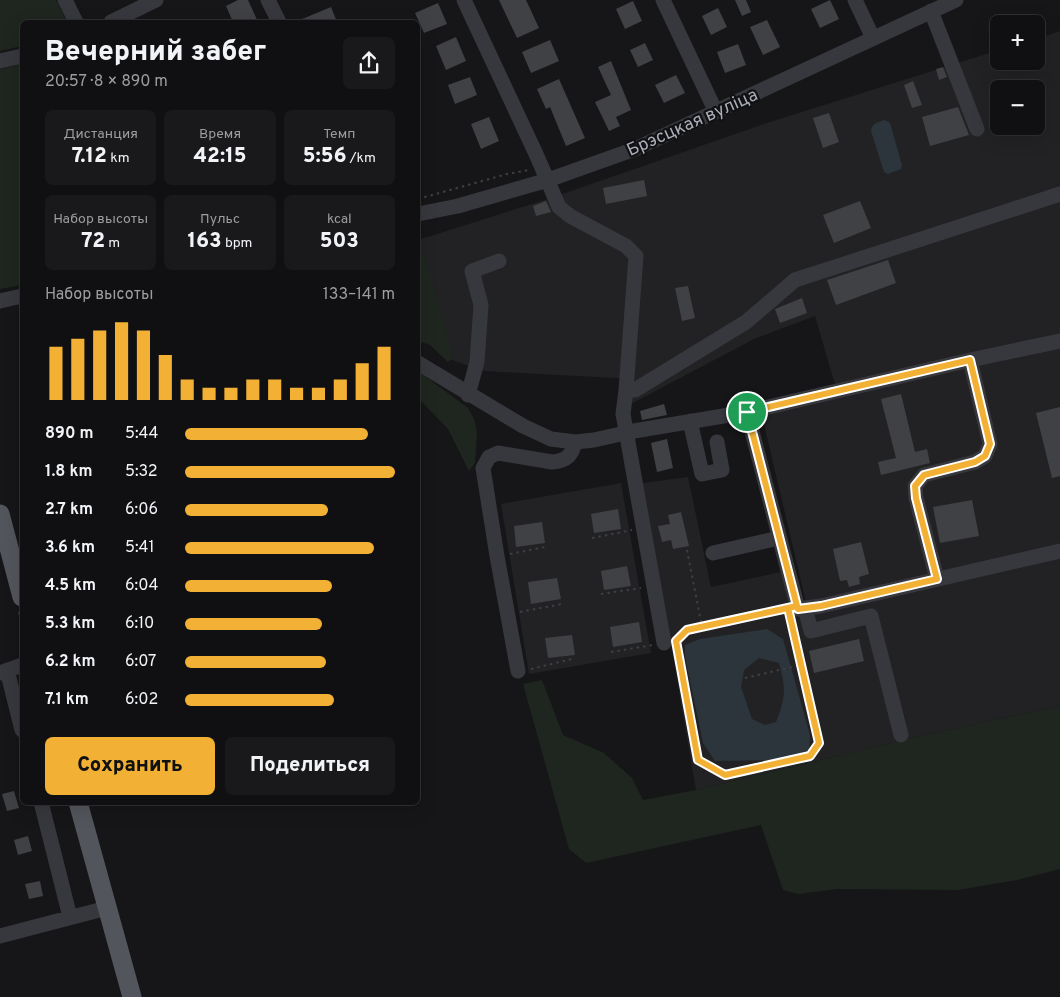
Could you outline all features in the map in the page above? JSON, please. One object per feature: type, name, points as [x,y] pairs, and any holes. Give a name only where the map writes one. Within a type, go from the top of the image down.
[{"type":"main road","points":[[0,514],[20,589]]},
{"type":"main road","points":[[79,805],[132,997]]},
{"type":"street","points":[[66,0],[75,20]]},
{"type":"street","points":[[115,20],[156,0]]},
{"type":"street","points":[[268,0],[278,20]]},
{"type":"street","points":[[464,0],[559,207],[570,216],[626,246],[636,256],[623,414],[664,643]]},
{"type":"street","points":[[663,0],[716,112]]},
{"type":"street","points":[[855,0],[872,38]]},
{"type":"street","name":"Брэсцкая вуліца","points":[[420,214],[458,206],[545,174],[635,149],[956,0]]},
{"type":"street","points":[[931,11],[977,129]]},
{"type":"street","points":[[0,61],[20,56]]},
{"type":"street","points":[[626,390],[634,390],[746,322],[795,280],[1060,194]]},
{"type":"street","points":[[468,395],[477,362],[481,305],[472,271],[499,261]]},
{"type":"street","points":[[0,301],[20,296]]},
{"type":"street","points":[[420,364],[468,395],[523,426],[551,439],[575,442],[747,412],[970,360],[1059,343]]},
{"type":"street","points":[[937,579],[916,498],[915,486],[924,475],[975,462],[985,456],[990,444],[970,360]]},
{"type":"street","points":[[747,412],[796,607],[811,631],[871,616],[901,735]]},
{"type":"street","points":[[690,422],[702,474],[722,470],[717,442]]},
{"type":"street","points":[[518,671],[483,468],[489,457],[498,453],[560,462],[568,458],[573,452],[575,442]]},
{"type":"street","points":[[712,553],[779,538]]},
{"type":"street","points":[[796,607],[937,579],[1060,551]]},
{"type":"street","points":[[20,666],[4,672],[20,724]]},
{"type":"street","points":[[42,805],[70,917]]},
{"type":"street","points":[[0,936],[107,908]]},
{"type":"path","points":[[420,198],[506,174],[545,174]]},
{"type":"path","points":[[592,538],[643,528]]},
{"type":"path","points":[[497,556],[545,547]]},
{"type":"path","points":[[687,550],[702,626]]},
{"type":"path","points":[[601,594],[653,586]]},
{"type":"path","points":[[507,614],[562,604]]},
{"type":"path","points":[[796,607],[801,665],[819,743],[810,756],[725,775],[698,760],[676,641],[687,630],[796,607]]},
{"type":"path","points":[[611,652],[664,643]]},
{"type":"path","points":[[518,671],[572,659]]},
{"type":"path","points":[[745,678],[801,665]]},
{"type":"shaded area","points":[[0,0],[56,0],[66,20],[20,20],[20,46],[0,51]]},
{"type":"shaded area","points":[[1060,31],[1060,706],[911,738],[696,790],[643,483],[688,477],[711,587],[781,572],[792,616],[808,611],[762,416],[838,395],[815,316],[754,339],[629,405],[634,379],[483,371],[444,357],[420,290],[420,239],[554,197],[770,122],[990,53],[990,70],[1045,70],[1045,36]]},
{"type":"shaded area","points":[[20,64],[20,285],[0,289],[0,69]]},
{"type":"shaded area","points":[[885,120],[890,123],[902,165],[901,169],[888,174],[884,172],[871,131],[874,125]]},
{"type":"shaded area","points":[[420,255],[427,263],[453,357],[448,362],[430,345],[420,342]]},
{"type":"shaded area","points":[[420,372],[468,408],[474,419],[477,432],[475,463],[469,471],[448,429],[420,400]]},
{"type":"shaded area","points":[[621,483],[651,653],[529,674],[501,504]]},
{"type":"shaded area","points":[[767,629],[783,639],[810,735],[809,752],[786,760],[715,761],[703,743],[685,657],[685,645],[700,639]],"holes":[[[759,658],[779,663],[784,686],[782,706],[776,722],[765,725],[752,719],[741,687],[744,670]]]},
{"type":"shaded area","points":[[542,680],[563,735],[604,753],[632,778],[643,800],[696,790],[911,738],[1060,706],[1060,869],[1017,880],[958,890],[837,889],[798,894],[783,890],[761,825],[586,863],[569,849],[523,684]]},
{"type":"building","points":[[238,0],[248,0],[257,20],[232,20],[226,6]]},
{"type":"building","points":[[499,0],[526,0],[539,28],[517,38]]},
{"type":"building","points":[[735,0],[746,0],[751,12],[742,16]]},
{"type":"building","points":[[830,0],[839,19],[820,28],[811,9]]},
{"type":"building","points":[[633,1],[642,21],[625,29],[616,9]]},
{"type":"building","points":[[438,3],[447,24],[424,33],[420,20],[418,20],[415,13]]},
{"type":"building","points":[[331,7],[336,20],[300,20]]},
{"type":"building","points":[[718,8],[727,27],[711,35],[702,16]]},
{"type":"building","points":[[767,20],[780,47],[763,55],[750,27]]},
{"type":"building","points":[[456,37],[466,61],[446,70],[436,46]]},
{"type":"building","points":[[550,40],[559,61],[531,73],[522,52]]},
{"type":"building","points":[[645,43],[653,60],[638,67],[630,50]]},
{"type":"building","points":[[738,44],[746,65],[725,73],[717,52]]},
{"type":"building","points":[[611,61],[631,110],[616,117],[620,126],[609,131],[595,102],[611,95],[598,67]]},
{"type":"building","points":[[943,67],[947,77],[939,80],[936,69]]},
{"type":"building","points":[[676,75],[685,93],[664,103],[655,85]]},
{"type":"building","points":[[470,77],[477,95],[455,104],[448,85]]},
{"type":"building","points":[[559,79],[585,138],[566,146],[550,107],[546,109],[537,89]]},
{"type":"building","points":[[913,81],[922,105],[912,108],[904,85]]},
{"type":"building","points":[[958,107],[969,135],[930,146],[922,117]]},
{"type":"building","points":[[829,113],[839,142],[823,148],[813,118]]},
{"type":"building","points":[[489,117],[499,141],[481,149],[471,124]]},
{"type":"building","points":[[644,180],[647,196],[606,204],[603,188]]},
{"type":"building","points":[[546,201],[551,212],[536,216],[533,206]]},
{"type":"building","points":[[860,201],[871,228],[834,243],[823,215]]},
{"type":"building","points":[[888,260],[896,283],[836,305],[827,280]]},
{"type":"building","points":[[688,286],[695,318],[682,321],[675,288]]},
{"type":"building","points":[[802,298],[807,313],[780,323],[775,309]]},
{"type":"building","points":[[901,394],[915,452],[927,449],[930,463],[881,475],[878,462],[896,458],[881,399]]},
{"type":"building","points":[[664,404],[667,415],[642,420],[640,411]]},
{"type":"building","points":[[1060,407],[1060,476],[1052,478],[1036,413]]},
{"type":"building","points":[[667,439],[673,468],[657,472],[651,443]]},
{"type":"building","points":[[972,500],[979,536],[940,543],[933,507]]},
{"type":"building","points":[[618,509],[621,529],[594,533],[591,514]]},
{"type":"building","points":[[681,512],[689,546],[673,549],[671,540],[662,542],[658,526],[670,524],[668,515]]},
{"type":"building","points":[[542,522],[545,543],[516,547],[514,526]]},
{"type":"building","points":[[861,542],[869,574],[859,577],[860,584],[849,587],[847,580],[840,581],[833,549]]},
{"type":"building","points":[[627,566],[631,586],[604,590],[601,571]]},
{"type":"building","points":[[557,578],[561,599],[531,604],[528,582]]},
{"type":"building","points":[[639,622],[642,642],[613,647],[610,627]]},
{"type":"building","points":[[572,635],[575,655],[548,658],[545,638]]},
{"type":"building","points":[[859,639],[864,661],[814,673],[809,651]]},
{"type":"building","points":[[14,791],[19,808],[7,811],[2,794]]},
{"type":"building","points":[[28,836],[32,851],[18,855],[14,840]]},
{"type":"building","points":[[40,881],[43,896],[29,899],[25,884]]},
{"type":"route","points":[[747,412],[797,606],[788,608],[819,743],[810,756],[725,775],[698,760],[676,641],[687,630],[797,606],[798,609],[821,606],[937,579],[916,498],[915,486],[924,475],[975,462],[985,456],[990,444],[970,360],[747,412]]}]
